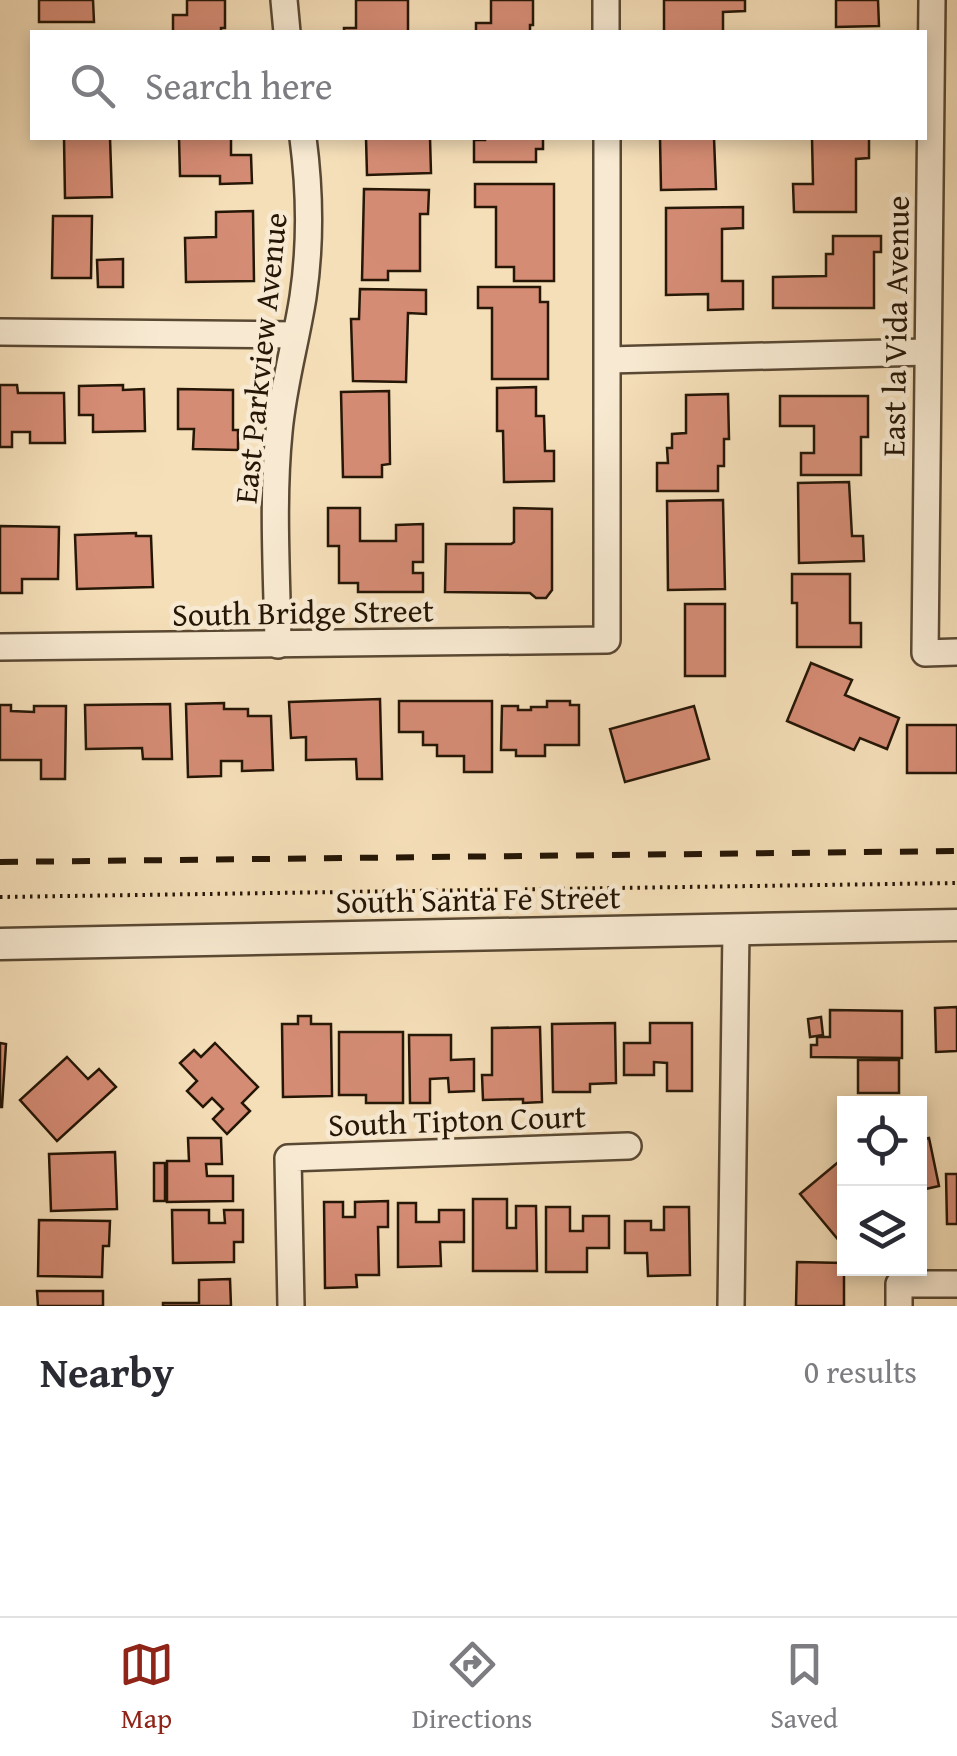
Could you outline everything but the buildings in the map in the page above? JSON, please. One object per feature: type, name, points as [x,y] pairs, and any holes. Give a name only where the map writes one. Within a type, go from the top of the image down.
[{"type":"street","points":[[284,0],[287,30]]},
{"type":"street","points":[[606,0],[606,30]]},
{"type":"street","name":"East la Vida Avenue","points":[[932,0],[924,653],[957,652]]},
{"type":"street","name":"East Parkview Avenue","points":[[278,645],[276,466],[308,252],[310,208],[303,140]]},
{"type":"street","points":[[607,140],[608,360],[927,352]]},
{"type":"street","points":[[0,332],[296,335]]},
{"type":"street","name":"South Bridge Street","points":[[0,647],[607,640],[608,360]]},
{"type":"street","name":"South Santa Fe Street","points":[[0,944],[957,925]]},
{"type":"street","points":[[731,1306],[736,929]]},
{"type":"street","name":"South Tipton Court","points":[[292,1306],[288,1158],[628,1146]]},
{"type":"street","points":[[899,1295],[957,1284]]},
{"type":"path","points":[[0,897],[957,882]]},
{"type":"railway","points":[[0,862],[957,851]]}]
